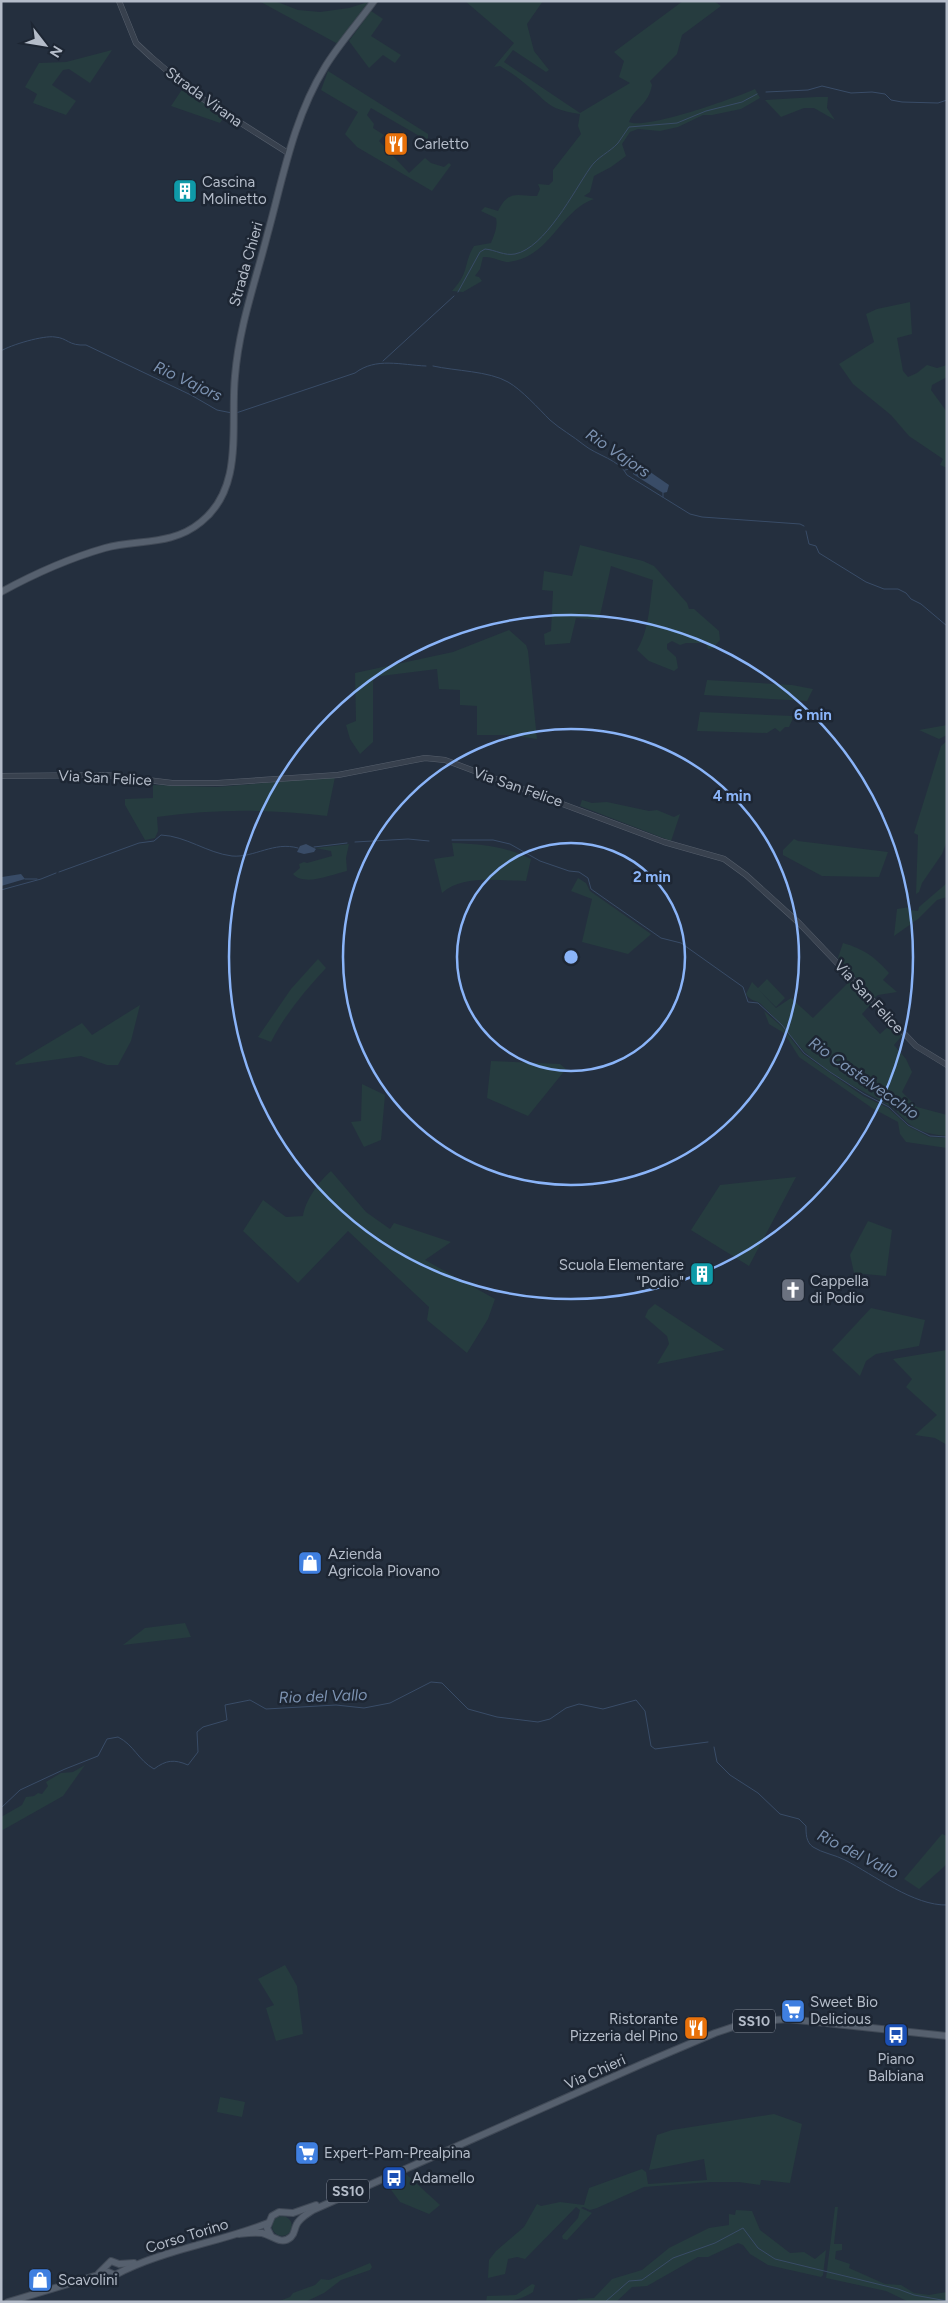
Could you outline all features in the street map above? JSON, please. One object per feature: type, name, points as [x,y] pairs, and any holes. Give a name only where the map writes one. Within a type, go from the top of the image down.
[{"type":"main road","name":"Strada Chieri","points":[[1,592],[88,554],[122,545],[164,541],[191,530],[202,522],[217,506],[229,479],[234,378],[241,326],[288,153],[300,118],[325,67],[374,1]]},
{"type":"main road","name":"Via Chieri","points":[[239,2234],[256,2232],[279,2240],[287,2239],[294,2234],[296,2225],[313,2210],[409,2166],[700,2040],[752,2021],[788,2019],[947,2036]]},
{"type":"main road","name":"Via Chieri","points":[[239,2234],[268,2223],[275,2213],[288,2213],[305,2209],[409,2166]]},
{"type":"main road","points":[[288,2213],[296,2225]]},
{"type":"main road","points":[[268,2223],[271,2236]]},
{"type":"main road","name":"Corso Torino","points":[[107,2271],[115,2275],[119,2268],[239,2234]]},
{"type":"main road","name":"Corso Torino","points":[[8,2302],[107,2271],[112,2261],[119,2268]]},
{"type":"street","name":"Strada Virana","points":[[119,1],[136,43],[151,57],[192,92],[288,153]]},
{"type":"street","name":"Via San Felice","points":[[1,776],[106,775],[172,782],[218,783],[338,775],[425,758],[445,760],[478,774],[575,807],[664,842],[724,859],[781,905],[916,1046],[947,1066]]},
{"type":"green space","points":[[259,1],[275,1],[298,10],[320,12],[349,8],[368,2],[338,44]]},
{"type":"green space","points":[[465,1],[543,1],[527,24],[534,51],[549,70],[546,72],[513,50],[504,62],[580,113],[630,83],[619,77],[624,61],[614,52],[683,1],[714,1],[721,6],[682,35],[677,54],[650,81],[652,85],[648,98],[629,122],[638,123],[671,117],[711,106],[755,89],[760,98],[741,109],[703,115],[678,127],[660,131],[638,129],[630,132],[622,144],[626,156],[594,176],[590,192],[584,196],[594,199],[572,213],[535,252],[509,262],[483,257],[480,269],[475,276],[479,277],[482,281],[463,292],[452,291],[464,273],[474,246],[491,243],[496,228],[496,218],[481,211],[485,207],[498,211],[506,199],[514,195],[537,196],[540,189],[538,184],[549,185],[553,181],[553,170],[581,134],[578,126],[580,114],[553,107],[512,74],[500,66],[494,67],[514,43]]},
{"type":"green space","points":[[371,11],[383,19],[371,36],[401,55],[395,63],[383,55],[369,68],[349,41]]},
{"type":"green space","points":[[112,50],[90,83],[69,69],[63,70],[52,85],[76,101],[66,115],[33,103],[37,94],[25,87],[39,63],[66,62]]},
{"type":"green space","points":[[328,71],[428,134],[428,141],[371,108],[367,115],[374,124],[373,128],[384,135],[379,141],[409,173],[425,158],[431,163],[444,167],[449,163],[451,165],[432,191],[357,147],[345,134],[358,112],[321,90]]},
{"type":"green space","points":[[183,88],[224,117],[220,123],[171,106]]},
{"type":"green space","points":[[828,97],[827,108],[835,120],[814,108],[804,108],[781,117],[765,100]]},
{"type":"green space","points":[[910,302],[912,334],[897,338],[903,371],[908,377],[927,365],[937,368],[947,365],[947,377],[932,385],[931,390],[947,412],[947,468],[940,465],[943,459],[909,436],[891,415],[853,384],[839,364],[874,342],[866,314],[877,309]]},
{"type":"green space","points":[[580,545],[643,561],[654,566],[687,603],[689,609],[694,609],[719,631],[720,640],[713,648],[708,649],[706,643],[686,643],[680,645],[672,641],[667,644],[667,649],[676,657],[678,668],[674,671],[649,661],[637,650],[647,625],[653,580],[611,566],[599,620],[576,618],[570,643],[545,645],[544,634],[551,631],[553,591],[542,590],[544,571],[572,576]]},
{"type":"green space","points":[[509,630],[526,645],[528,651],[537,739],[510,735],[477,735],[477,706],[460,705],[460,690],[439,689],[437,669],[373,677],[373,742],[360,754],[350,739],[346,725],[356,721],[355,673],[453,652]]},
{"type":"green space","points":[[707,680],[792,685],[813,689],[807,701],[704,695]]},
{"type":"green space","points":[[700,712],[794,716],[789,727],[785,727],[780,732],[775,728],[767,733],[697,731]]},
{"type":"green space","points":[[947,725],[947,735],[939,739],[919,730]]},
{"type":"green space","points":[[947,741],[947,841],[942,854],[916,894],[918,835],[914,833],[941,746]]},
{"type":"green space","points":[[335,777],[327,816],[242,811],[200,812],[157,817],[158,831],[155,838],[145,840],[125,805],[125,799],[153,798],[153,785],[217,787]]},
{"type":"green space","points":[[582,800],[592,803],[607,802],[649,811],[657,810],[674,817],[680,814],[671,841],[580,806]]},
{"type":"green space","points":[[794,839],[888,852],[879,877],[822,876],[783,855],[783,850]]},
{"type":"green space","points":[[452,843],[493,846],[531,859],[526,881],[471,881],[460,883],[442,893],[434,859],[454,856]]},
{"type":"green space","points":[[349,844],[346,858],[347,871],[311,880],[298,878],[293,874],[300,868],[299,864],[332,856],[331,851],[315,848]]},
{"type":"green space","points":[[578,878],[586,883],[590,891],[651,934],[628,954],[582,942],[592,899],[571,891]]},
{"type":"green space","points":[[947,883],[947,897],[937,900],[918,919],[894,936],[897,909],[910,907],[910,910],[918,911],[919,907]]},
{"type":"green space","points":[[843,943],[869,954],[879,962],[889,973],[883,980],[897,992],[878,995],[874,998],[838,958]]},
{"type":"green space","points":[[318,959],[326,968],[289,1012],[271,1042],[258,1037],[291,989]]},
{"type":"green space","points":[[767,979],[785,998],[776,1007],[759,990],[776,1008],[791,998],[813,1018],[850,981],[871,1004],[862,1014],[880,1034],[890,1025],[902,1036],[894,1045],[906,1059],[912,1072],[902,1092],[917,1107],[947,1115],[947,1136],[931,1134],[917,1129],[891,1107],[845,1081],[814,1060],[761,1004],[749,998],[746,994],[752,982],[758,988]]},
{"type":"green space","points":[[140,1005],[131,1041],[118,1065],[107,1065],[81,1056],[16,1065],[15,1063],[82,1023],[92,1035]]},
{"type":"green space","points":[[764,1011],[781,1026],[803,1054],[863,1096],[888,1108],[908,1126],[929,1137],[947,1138],[947,1148],[906,1142],[900,1134],[898,1122],[872,1108],[799,1057],[784,1033],[769,1024]]},
{"type":"green space","points":[[491,1061],[560,1064],[566,1069],[528,1116],[487,1098]]},
{"type":"green space","points":[[362,1084],[385,1095],[381,1140],[364,1147],[351,1122],[361,1121]]},
{"type":"green space","points":[[331,1171],[366,1212],[390,1229],[394,1223],[451,1242],[425,1260],[495,1299],[488,1319],[467,1353],[427,1320],[429,1307],[348,1231],[298,1283],[243,1231],[263,1200],[286,1217],[303,1216],[313,1192]]},
{"type":"green space","points":[[796,1177],[749,1266],[691,1230],[720,1185]]},
{"type":"green space","points":[[868,1221],[892,1230],[886,1276],[854,1273],[850,1255]]},
{"type":"green space","points":[[655,1304],[725,1350],[657,1364],[669,1344],[667,1336],[645,1317],[648,1310]]},
{"type":"green space","points":[[871,1308],[925,1320],[919,1346],[876,1354],[866,1361],[860,1376],[832,1350]]},
{"type":"green space","points":[[947,1350],[947,1445],[935,1438],[915,1435],[937,1415],[906,1387],[912,1379],[893,1359]]},
{"type":"green space","points":[[185,1623],[191,1637],[123,1645],[145,1628]]},
{"type":"green space","points":[[85,1765],[63,1796],[1,1831],[1,1817],[22,1805],[26,1797],[34,1796],[38,1793],[42,1794],[48,1786],[46,1782],[61,1773],[73,1772]]},
{"type":"green space","points":[[942,1834],[947,1836],[947,1864],[919,1889],[904,1879]]},
{"type":"green space","points":[[285,1965],[297,1986],[303,2034],[276,2041],[266,2008],[274,2005],[258,1979]]},
{"type":"green space","points":[[220,2097],[245,2102],[242,2117],[217,2112]]},
{"type":"green space","points":[[774,2114],[802,2124],[790,2183],[761,2180],[760,2185],[739,2182],[711,2182],[644,2187],[597,2208],[590,2210],[581,2208],[592,2213],[567,2240],[563,2239],[562,2236],[578,2218],[580,2210],[576,2207],[525,2259],[517,2257],[508,2259],[505,2274],[488,2278],[489,2260],[496,2251],[524,2227],[537,2204],[541,2206],[560,2202],[584,2205],[589,2188],[642,2169],[646,2172],[648,2184],[707,2180],[704,2159],[649,2170],[657,2135],[672,2130]]},
{"type":"green space","points":[[406,2174],[440,2205],[429,2214],[400,2202],[389,2187],[397,2184]]},
{"type":"green space","points":[[835,2207],[838,2207],[834,2244],[842,2244],[842,2250],[836,2251],[835,2259],[850,2264],[849,2268],[885,2284],[901,2285],[914,2293],[929,2295],[947,2292],[947,2302],[907,2301],[886,2291],[826,2278]]},
{"type":"green space","points":[[736,2210],[752,2211],[760,2230],[790,2253],[804,2252],[815,2259],[826,2250],[823,2275],[821,2277],[768,2265],[750,2254],[743,2245],[738,2243],[708,2257],[698,2257],[647,2286],[632,2287],[616,2302],[576,2302],[578,2299],[594,2298],[612,2279],[642,2270],[669,2248],[709,2228],[729,2225],[729,2214],[735,2215]]},
{"type":"green space","points":[[282,2216],[289,2219],[292,2226],[289,2233],[282,2236],[275,2233],[272,2226],[275,2219]]},
{"type":"green space","points":[[370,2263],[372,2267],[370,2270],[341,2280],[324,2293],[305,2302],[277,2302],[290,2297],[293,2293],[315,2285],[321,2279],[329,2280]]},
{"type":"green space","points":[[532,2284],[535,2285],[533,2292],[522,2298],[486,2302],[487,2296],[516,2295]]},
{"type":"water","points":[[640,465],[669,485],[667,492],[663,493],[633,474],[634,468]]},
{"type":"water","points":[[306,844],[316,849],[314,852],[304,854],[297,852],[300,846]]},
{"type":"water","points":[[21,874],[25,879],[1,886],[2,877]]},
{"type":"waterway","points":[[766,92],[808,90],[822,86],[851,93],[872,92],[885,94],[891,100],[902,102],[938,103],[947,100]]},
{"type":"waterway","points":[[458,292],[480,252],[485,249],[515,254],[526,250],[537,241],[558,217],[593,164],[618,143],[629,127],[677,123],[706,111],[742,102],[757,94]]},
{"type":"waterway","points":[[383,361],[454,296]]},
{"type":"waterway","name":"Rio Vajors","points":[[1,351],[27,341],[50,337],[86,345],[191,395],[217,410],[232,413]]},
{"type":"waterway","name":"Rio Vajors","points":[[236,413],[355,373],[371,365],[389,363],[426,366]]},
{"type":"waterway","name":"Rio Vajors","points":[[433,366],[482,373],[508,382],[524,394],[550,420],[589,449],[619,465],[627,475],[690,514],[702,517],[800,524],[804,526]]},
{"type":"waterway","points":[[625,470],[634,468]]},
{"type":"waterway","name":"Rio Vajors","points":[[806,531],[809,544],[816,546],[819,553],[866,582],[884,589],[898,589],[906,593],[911,599],[921,604],[947,626]]},
{"type":"waterway","name":"Rio Castelvecchio","points":[[59,872],[139,843],[154,841],[161,835],[179,838],[214,852],[232,856],[248,855],[272,848],[289,846],[298,848]]},
{"type":"waterway","name":"Rio Castelvecchio","points":[[355,842],[408,839],[429,841]]},
{"type":"waterway","name":"Rio Castelvecchio","points":[[452,840],[493,840],[510,844],[540,861],[569,871],[579,872],[588,878],[591,889],[661,938],[681,943],[743,987],[748,1002],[758,1003],[782,1025],[804,1053],[830,1072],[864,1094],[889,1107],[908,1125],[930,1136],[947,1137]]},
{"type":"waterway","name":"Rio Castelvecchio","points":[[314,847],[347,843]]},
{"type":"waterway","name":"Rio Castelvecchio","points":[[1,890],[56,873]]},
{"type":"waterway","name":"Rio Castelvecchio","points":[[25,879],[37,879]]},
{"type":"waterway","name":"Rio del Vallo","points":[[1,1808],[20,1790],[98,1756],[107,1739],[118,1737],[123,1740],[154,1769],[170,1761],[188,1765],[198,1752],[197,1732],[203,1727],[227,1720],[225,1705],[250,1700],[266,1709],[336,1705],[364,1708],[390,1703],[431,1682],[442,1683],[468,1709],[497,1717],[538,1722],[550,1719],[566,1708],[579,1704],[603,1709],[636,1700],[645,1711],[651,1746],[655,1749],[708,1742]]},
{"type":"waterway","name":"Rio del Vallo","points":[[714,1747],[717,1762],[730,1775],[758,1793],[780,1814],[799,1819],[806,1826],[806,1835],[813,1847],[845,1860],[908,1895],[934,1904],[947,1905]]},
{"type":"waterway","points":[[605,2302],[629,2281],[642,2280],[673,2258],[715,2243],[743,2228],[758,2248],[775,2259],[898,2289],[914,2295],[947,2301]]},
{"type":"place","name":"Carletto","points":[[396,144]]},
{"type":"place","name":"Cascina Molinetto","points":[[185,191]]},
{"type":"place","name":"Scuola Elementare \"Podio\"","points":[[702,1274]]},
{"type":"place","name":"Cappella di Podio","points":[[793,1290]]},
{"type":"place","name":"Azienda Agricola Piovano","points":[[310,1563]]},
{"type":"place","name":"Sweet Bio Delicious","points":[[793,2011]]},
{"type":"place","name":"Ristorante Pizzeria del Pino","points":[[696,2028]]},
{"type":"place","name":"Piano Balbiana","points":[[896,2035]]},
{"type":"place","name":"Expert-Pam-Prealpina","points":[[307,2153]]},
{"type":"place","name":"Adamello","points":[[394,2178]]},
{"type":"place","name":"Scavolini","points":[[40,2280]]}]
